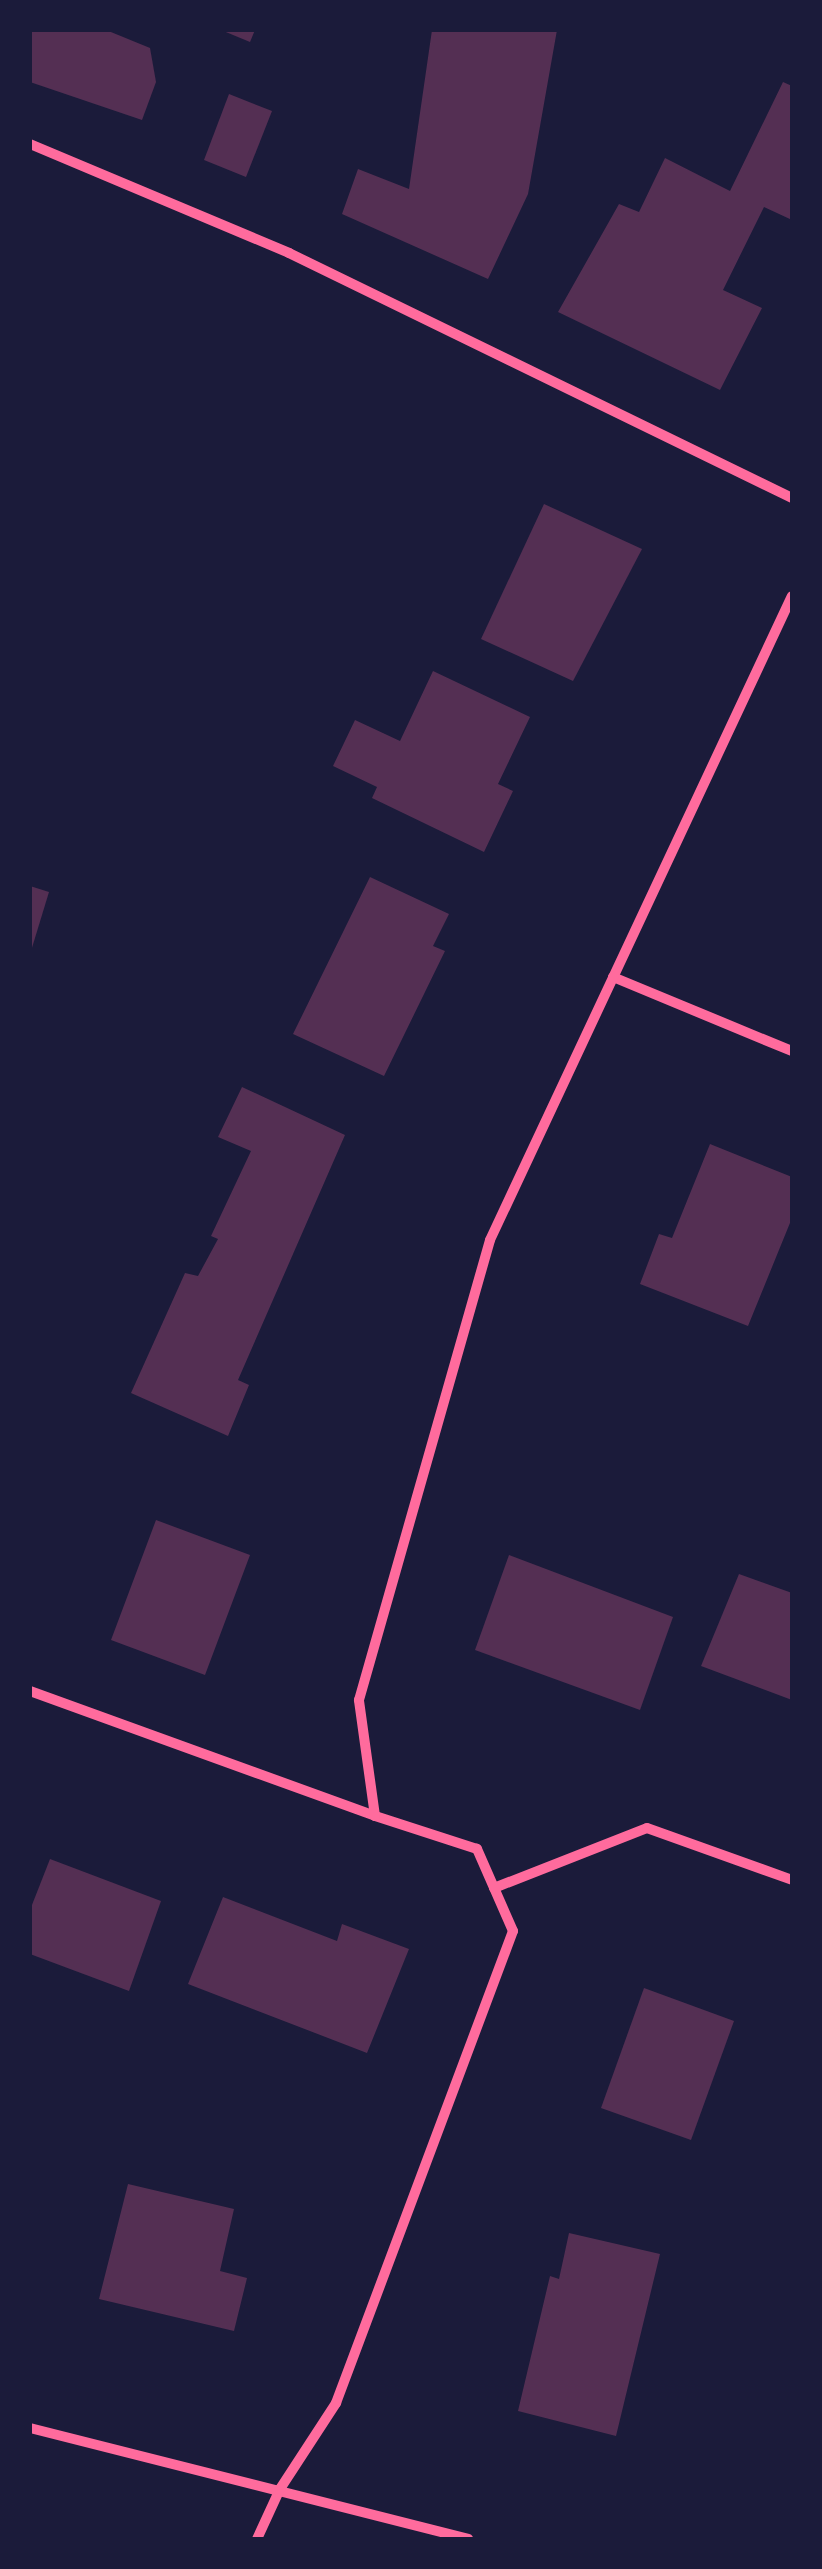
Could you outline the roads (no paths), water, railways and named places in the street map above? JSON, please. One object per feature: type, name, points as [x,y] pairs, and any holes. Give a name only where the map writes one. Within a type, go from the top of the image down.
[{"type":"street","points":[[30,144],[288,254],[792,498]]},
{"type":"street","points":[[375,1816],[358,1700],[490,1240],[792,596]]},
{"type":"street","points":[[614,976],[792,1051]]},
{"type":"street","points":[[30,1690],[476,1849],[513,1932],[336,2404],[280,2489],[257,2539]]},
{"type":"street","points":[[494,1888],[647,1828],[792,1880]]},
{"type":"street","points":[[30,2428],[468,2539]]}]
